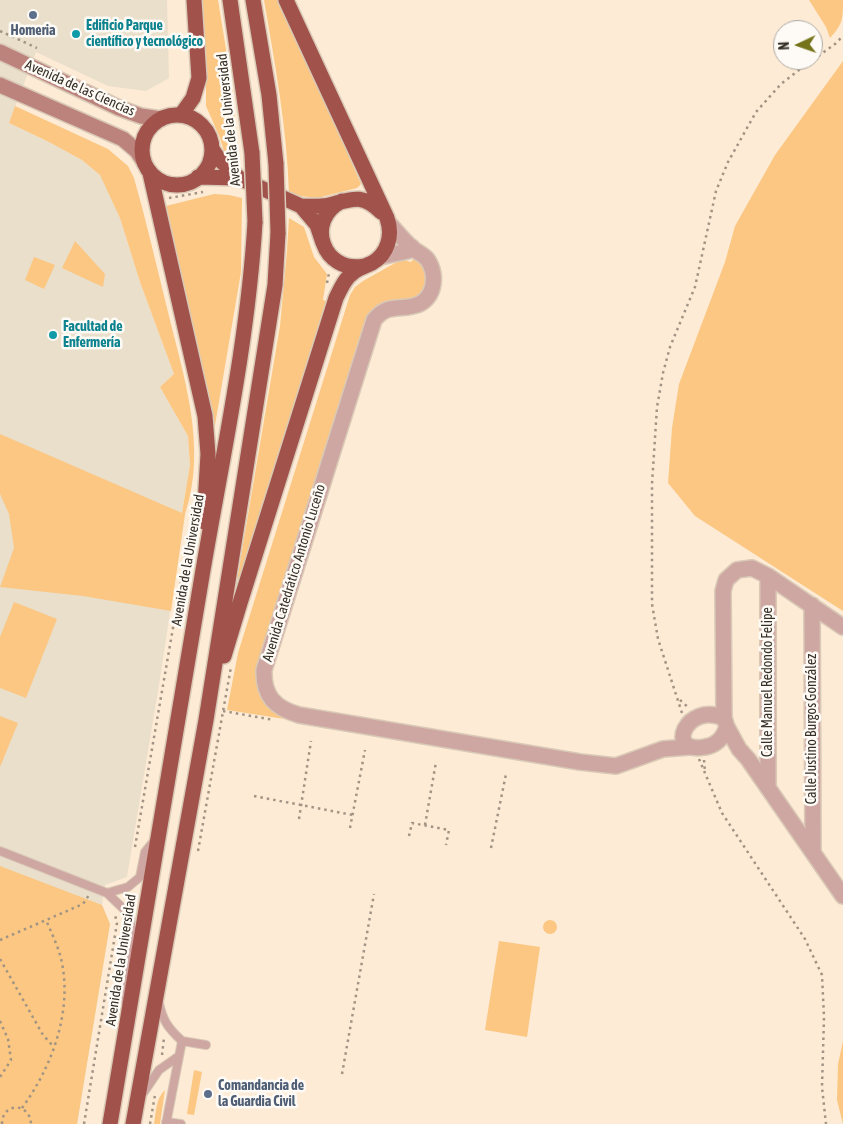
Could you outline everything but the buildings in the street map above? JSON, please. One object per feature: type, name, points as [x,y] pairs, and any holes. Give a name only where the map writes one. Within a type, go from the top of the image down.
[{"type":"highway","points":[[181,115],[193,98],[200,78],[194,0]]},
{"type":"highway","name":"Avenida de la Universidad","points":[[110,1124],[157,838],[240,367],[252,275],[255,222],[252,153],[230,0]]},
{"type":"highway","points":[[134,1124],[206,720],[275,285],[278,233],[276,164],[269,95],[254,0]]},
{"type":"highway","points":[[206,720],[240,603],[336,298],[343,283],[353,272],[380,257],[388,243],[390,230],[286,0]]},
{"type":"highway","points":[[203,571],[204,504],[208,454],[204,416],[142,150],[145,136],[150,127],[161,119],[173,115],[181,115],[194,120],[203,127],[218,158],[239,178],[301,206],[317,225],[330,256],[339,263],[350,267],[364,266]]},
{"type":"highway","points":[[147,167],[164,183],[186,184],[198,177],[208,165],[212,149]]},
{"type":"highway","points":[[198,177],[239,178]]},
{"type":"highway","points":[[301,206],[327,205],[356,198],[367,200],[373,204],[386,218]]},
{"type":"highway","points":[[323,243],[321,233],[324,218],[333,207],[342,201]]},
{"type":"main road","name":"Avenida de las Ciencias","points":[[0,52],[118,108],[141,116],[161,119]]},
{"type":"main road","points":[[1,89],[123,139],[137,151],[147,167]]},
{"type":"street","name":"Avenida Catedrático Antonio Luceño","points":[[386,218],[412,248],[427,259],[433,273],[434,286],[428,296],[418,304],[388,308],[374,320],[264,670],[264,681],[269,696],[282,709],[299,715],[580,762],[616,766],[663,749],[692,748]]},
{"type":"street","points":[[380,257],[412,248]]},
{"type":"street","points":[[843,627],[768,576],[752,568],[737,570],[726,580],[723,591],[724,696],[720,725],[709,746],[692,748],[684,742],[683,736],[685,726],[695,718],[720,725],[768,788],[843,896]]},
{"type":"street","name":"Calle Manuel Redondo Felipe","points":[[768,576],[768,788]]},
{"type":"street","name":"Calle Justino Burgos González","points":[[812,605],[813,853]]},
{"type":"street","name":"Avenida Catedrático Antonio Luceño","points":[[663,749],[684,730]]},
{"type":"lane","points":[[107,893],[128,887],[140,877],[145,852],[157,838]]},
{"type":"lane","points":[[0,851],[107,893],[130,915],[132,931],[123,986],[128,1015]]},
{"type":"lane","points":[[158,987],[158,1002],[163,1020],[182,1041],[206,1045]]},
{"type":"lane","points":[[181,1124],[166,1123],[182,1041]]},
{"type":"lane","points":[[136,1108],[147,1086],[159,1070],[179,1056]]},
{"type":"path","points":[[0,31],[37,48]]},
{"type":"path","points":[[823,53],[843,36]]},
{"type":"path","points":[[679,699],[658,638],[652,604],[652,484],[657,407],[663,373],[670,347],[695,287],[716,191],[728,162],[756,112],[781,84],[800,70]]},
{"type":"path","points":[[135,848],[192,518]]},
{"type":"path","points":[[197,855],[232,660]]},
{"type":"path","points":[[223,711],[276,720]]},
{"type":"path","points":[[298,819],[311,741]]},
{"type":"path","points":[[692,748],[722,813],[805,939],[822,975],[824,1017],[822,1087],[826,1124]]},
{"type":"path","points":[[350,828],[365,750]]},
{"type":"path","points":[[425,826],[436,762]]},
{"type":"path","points":[[491,848],[506,774]]},
{"type":"path","points":[[254,796],[353,815]]},
{"type":"path","points":[[409,836],[412,823],[449,830],[446,845]]},
{"type":"path","points":[[0,940],[83,904],[95,888]]},
{"type":"path","points":[[84,1124],[117,923],[114,908],[107,893]]},
{"type":"path","points":[[342,1074],[374,894]]},
{"type":"path","points":[[22,1108],[37,1088],[54,1047],[64,1012],[65,985],[62,962],[55,939],[46,920]]},
{"type":"path","points":[[0,959],[43,1035],[54,1047]]},
{"type":"path","points":[[0,1021],[8,1040],[11,1060],[0,1078]]},
{"type":"path","points":[[150,1124],[167,1024]]},
{"type":"path","points":[[2,1124],[3,1117],[8,1110],[17,1107],[22,1108],[29,1114],[31,1124]]},
{"type":"path","points":[[0,1113],[3,1117]]},
{"type":"shaded area","points":[[0,0],[167,0],[169,78],[146,91],[108,86],[36,52],[9,123],[82,160],[100,175],[107,187],[120,218],[140,282],[174,374],[160,387],[188,436],[190,465],[182,513],[185,514],[159,685],[127,877],[105,885],[102,905],[110,924],[77,1124],[0,1124]]},
{"type":"shaded area","points":[[200,0],[218,0],[232,86],[240,169],[231,165],[226,158],[220,138],[206,106],[206,62]]},
{"type":"shaded area","points":[[264,0],[280,0],[281,2],[361,184],[357,188],[317,198],[289,193],[283,120]]},
{"type":"shaded area","points":[[809,0],[843,0],[841,21],[838,29],[830,38]]},
{"type":"shaded area","points":[[843,61],[843,611],[695,516],[668,483],[672,428],[679,384],[725,262],[735,226],[775,155]]},
{"type":"shaded area","points":[[15,106],[108,149],[128,166],[134,178],[186,385],[194,437],[194,463],[191,488],[185,514],[171,611],[83,596],[0,587],[14,548],[9,514],[0,494],[0,434],[182,513],[190,465],[188,436],[160,387],[174,374],[140,282],[120,218],[100,175],[82,160],[9,123]]},
{"type":"shaded area","points":[[214,194],[242,198],[241,272],[214,431],[162,207]]},
{"type":"shaded area","points":[[289,218],[304,227],[314,257],[327,274],[323,300],[326,301],[241,576],[237,580],[280,326]]},
{"type":"shaded area","points":[[75,241],[105,274],[103,287],[62,268]]},
{"type":"shaded area","points":[[34,257],[55,265],[44,289],[25,280]]},
{"type":"shaded area","points":[[414,258],[426,270],[423,292],[414,298],[383,303],[368,317],[262,652],[259,685],[264,701],[270,708],[291,720],[227,710],[238,653],[350,295],[355,287],[363,281],[395,263],[404,260],[411,262]]},
{"type":"shaded area","points":[[14,602],[57,619],[26,698],[0,688],[0,637]]},
{"type":"shaded area","points":[[0,716],[18,723],[0,767]]},
{"type":"shaded area","points":[[0,866],[102,905],[110,924],[77,1124],[0,1124]]},
{"type":"shaded area","points":[[550,920],[555,922],[557,927],[555,932],[550,934],[545,932],[543,927],[545,922]]},
{"type":"shaded area","points":[[499,941],[540,947],[527,1037],[485,1030]]},
{"type":"shaded area","points":[[843,1041],[843,1124],[837,1100],[838,1064]]},
{"type":"shaded area","points":[[194,1070],[202,1072],[194,1115],[187,1114]]},
{"type":"shaded area","points":[[165,1090],[160,1124],[154,1124],[158,1101]]},
{"type":"place","name":"Homeria","points":[[33,15]]},
{"type":"place","name":"Edificio Parque científico y tecnológico","points":[[76,34]]},
{"type":"place","name":"Facultad de Enfermería","points":[[53,335]]},
{"type":"place","name":"Comandancia de la Guardia Civil","points":[[208,1094]]}]
